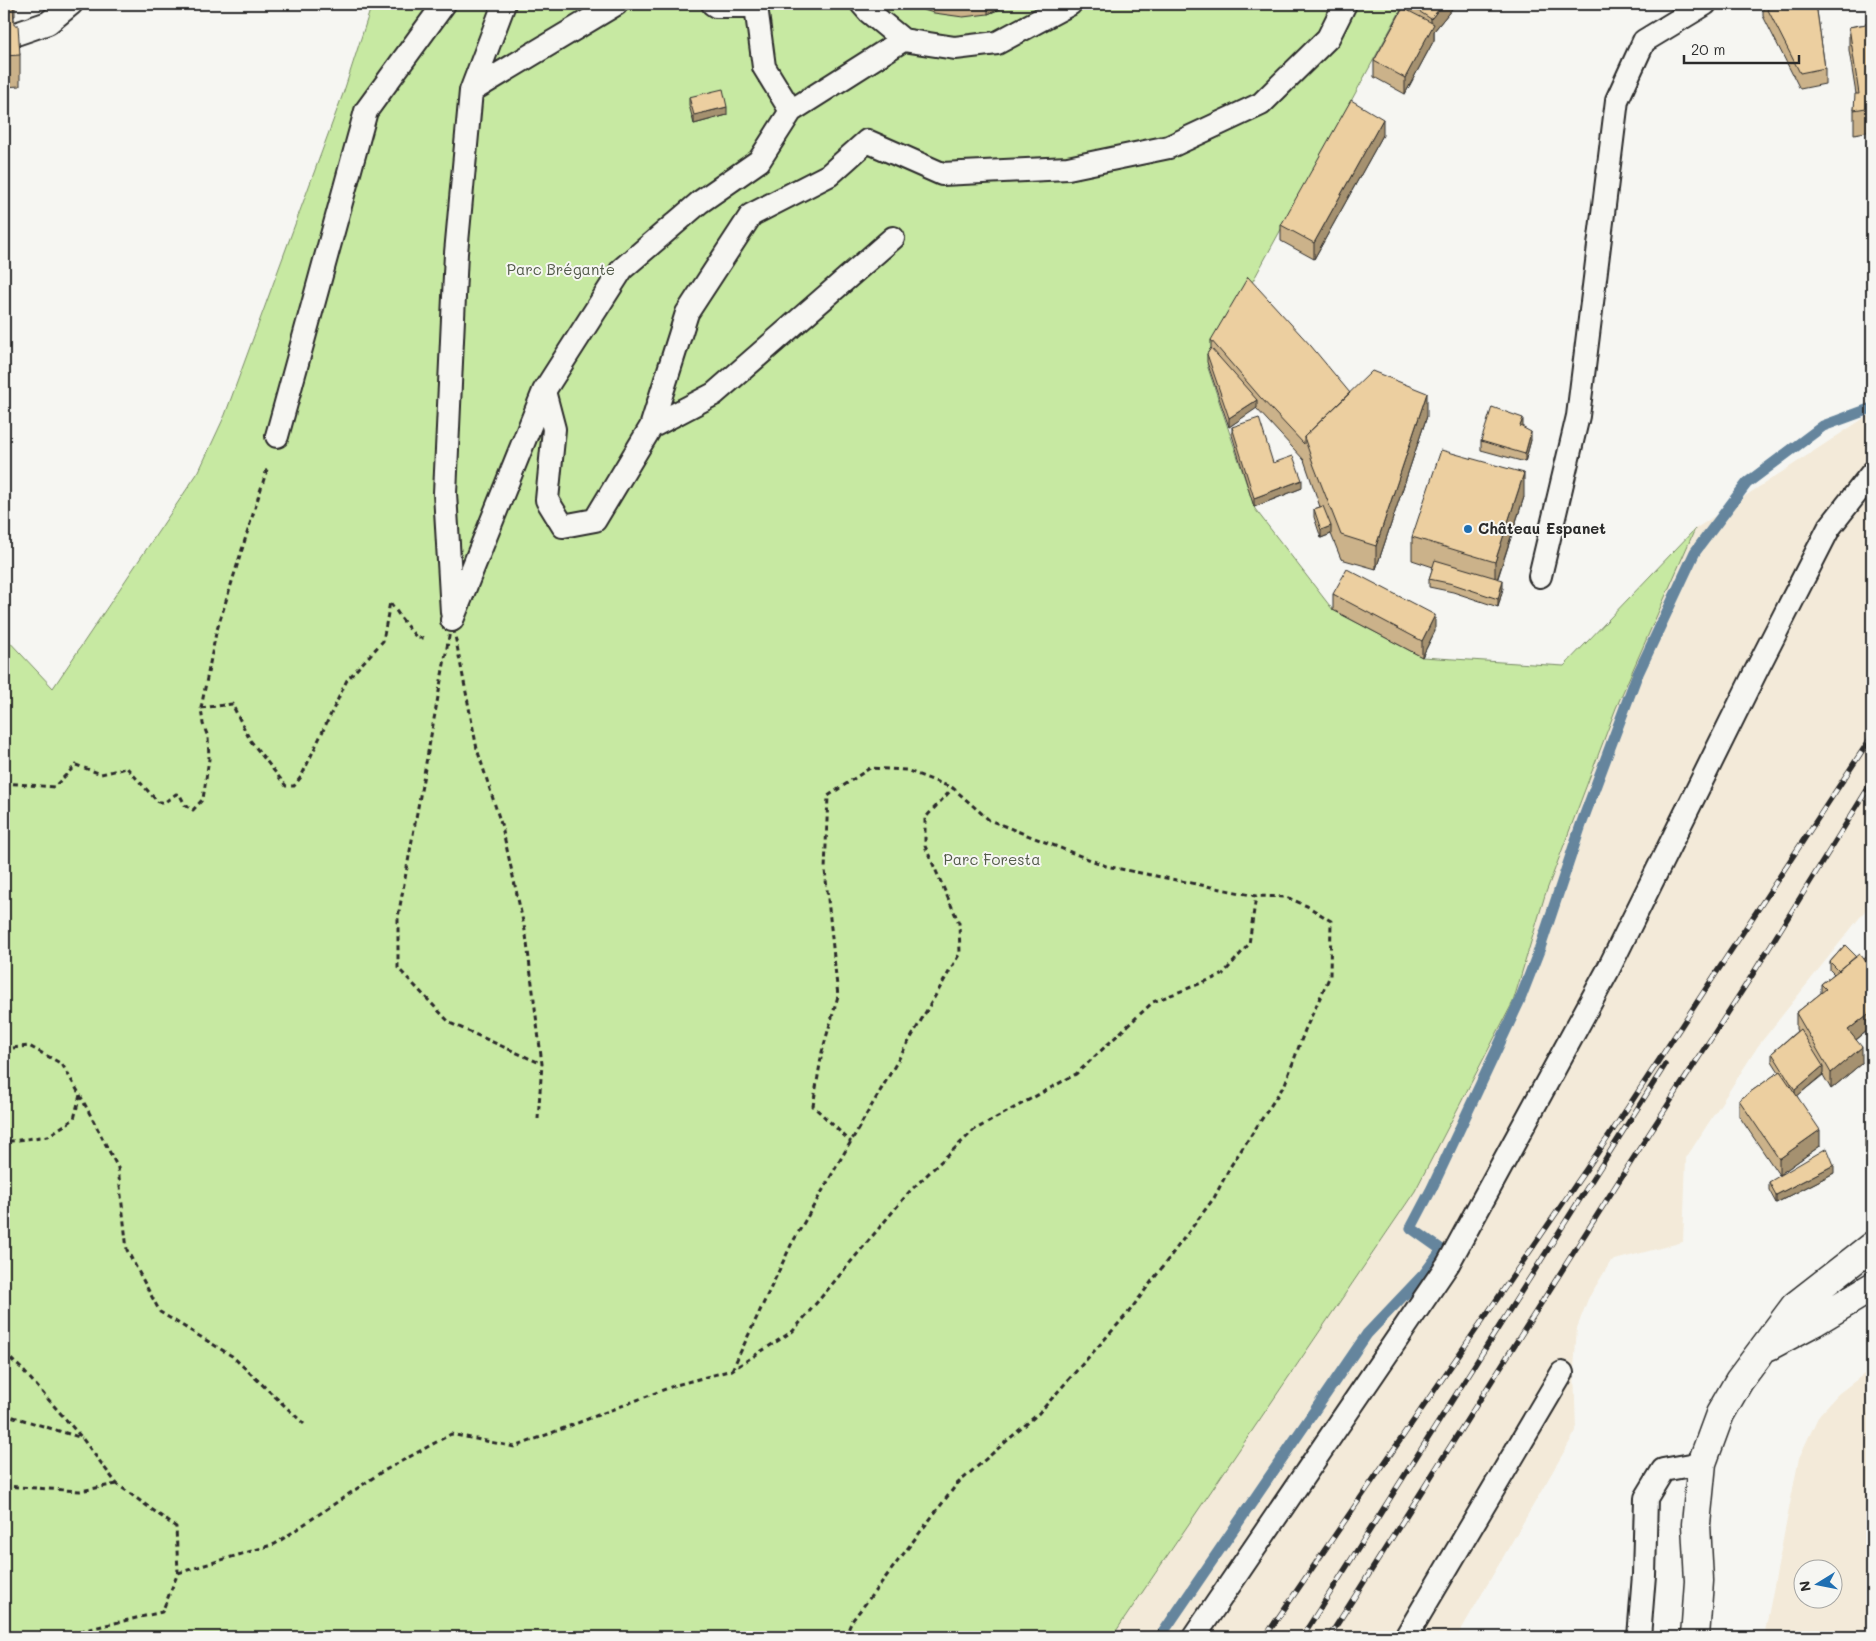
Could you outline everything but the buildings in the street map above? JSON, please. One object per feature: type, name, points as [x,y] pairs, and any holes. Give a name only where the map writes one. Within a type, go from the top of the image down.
[{"type":"main road","points":[[1695,1637],[1699,1582],[1696,1524],[1702,1463],[1720,1414],[1739,1381],[1795,1306],[1872,1246]]},
{"type":"main road","points":[[1761,1351],[1872,1287]]},
{"type":"lane","points":[[13,35],[48,23],[71,4]]},
{"type":"lane","points":[[277,436],[366,111],[444,4]]},
{"type":"lane","points":[[452,620],[445,493],[456,253],[471,91],[504,4]]},
{"type":"lane","points":[[471,91],[616,4]]},
{"type":"lane","points":[[713,4],[716,6],[756,5],[764,67],[791,111]]},
{"type":"lane","points":[[862,4],[903,40],[955,48],[998,43],[1070,4]]},
{"type":"lane","points":[[544,391],[554,429],[547,500],[563,526],[595,520],[651,427],[687,313],[751,215],[829,175],[867,141],[942,174],[1068,168],[1169,147],[1261,104],[1328,38],[1345,4]]},
{"type":"lane","points":[[1540,576],[1578,416],[1617,100],[1644,41],[1705,4]]},
{"type":"lane","points":[[452,620],[544,391],[622,269],[700,202],[759,161],[791,111],[903,40]]},
{"type":"lane","points":[[651,427],[714,394],[893,238]]},
{"type":"lane","points":[[1194,1637],[1448,1264],[1607,972],[1829,528],[1872,473]]},
{"type":"lane","points":[[1406,1637],[1562,1373]]},
{"type":"lane","points":[[1639,1637],[1644,1575],[1646,1498],[1664,1470],[1702,1463]]},
{"type":"path","points":[[4,783],[54,787],[76,765],[101,774],[127,768],[158,802],[165,802],[176,794],[180,795],[185,805],[193,810],[203,799],[209,759],[208,737],[203,724],[201,708],[216,633],[277,436]]},
{"type":"path","points":[[201,708],[232,704],[250,740],[286,786],[294,786],[301,777],[347,680],[384,641],[390,602],[406,625]]},
{"type":"path","points":[[452,620],[398,917],[398,968],[450,1023],[542,1064]]},
{"type":"path","points":[[452,620],[477,749],[502,827],[526,935],[542,1064],[538,1119]]},
{"type":"path","points":[[845,1637],[852,1621],[957,1484],[1038,1414],[1128,1313],[1214,1198],[1230,1167],[1285,1084],[1305,1030],[1330,976],[1331,921],[1307,906],[1286,897],[1256,896],[1106,866],[989,820],[953,788],[906,770],[870,768],[828,796],[825,870],[838,996],[822,1052],[814,1106],[851,1142]]},
{"type":"path","points":[[732,1370],[791,1246],[960,953],[959,923],[925,846],[925,818],[953,788]]},
{"type":"path","points":[[178,1573],[275,1544],[380,1473],[451,1434],[514,1447],[676,1385],[732,1370],[793,1332],[910,1191],[974,1130],[1076,1074],[1153,1002],[1222,975],[1249,944],[1256,896]]},
{"type":"path","points":[[4,1049],[29,1046],[62,1064],[118,1168],[127,1250],[160,1312],[232,1356],[304,1424]]},
{"type":"path","points":[[4,1142],[48,1136],[74,1119],[80,1095]]},
{"type":"path","points":[[4,1353],[21,1368],[82,1438],[117,1484],[176,1527],[178,1573],[162,1612],[55,1637]]},
{"type":"path","points":[[4,1414],[82,1438]]},
{"type":"path","points":[[4,1486],[80,1490],[117,1484]]},
{"type":"shaded area","points":[[1872,413],[1872,902],[1758,1046],[1686,1158],[1683,1242],[1611,1261],[1588,1299],[1577,1328],[1574,1368],[1576,1431],[1457,1637],[1112,1637],[1415,1191],[1513,1002],[1545,895],[1616,708],[1654,613],[1695,529]]},
{"type":"shaded area","points":[[1872,1368],[1872,1637],[1764,1637],[1799,1458],[1819,1415],[1838,1394]]},
{"type":"green space","points":[[372,4],[1404,4],[1207,365],[1255,509],[1333,610],[1422,657],[1564,666],[1695,529],[1616,708],[1545,895],[1513,1002],[1415,1191],[1112,1637],[4,1637],[4,636],[53,688],[199,471],[225,415],[344,91]]},
{"type":"waterway","points":[[1160,1637],[1367,1334],[1424,1274],[1442,1250],[1411,1228],[1432,1188],[1519,1002],[1540,948],[1581,825],[1636,678],[1695,552],[1747,483],[1823,426],[1872,408]]},
{"type":"railway","points":[[1265,1637],[1609,1136],[1872,736]]},
{"type":"railway","points":[[1329,1637],[1636,1154],[1751,977],[1872,782]]},
{"type":"railway","points":[[1302,1637],[1665,1065]]},
{"type":"place","name":"Château Espanet","points":[[1468,529]]},
{"type":"park label","name":"Parc Brégante","points":[[561,270]]},
{"type":"park label","name":"Parc Foresta","points":[[992,860]]}]
